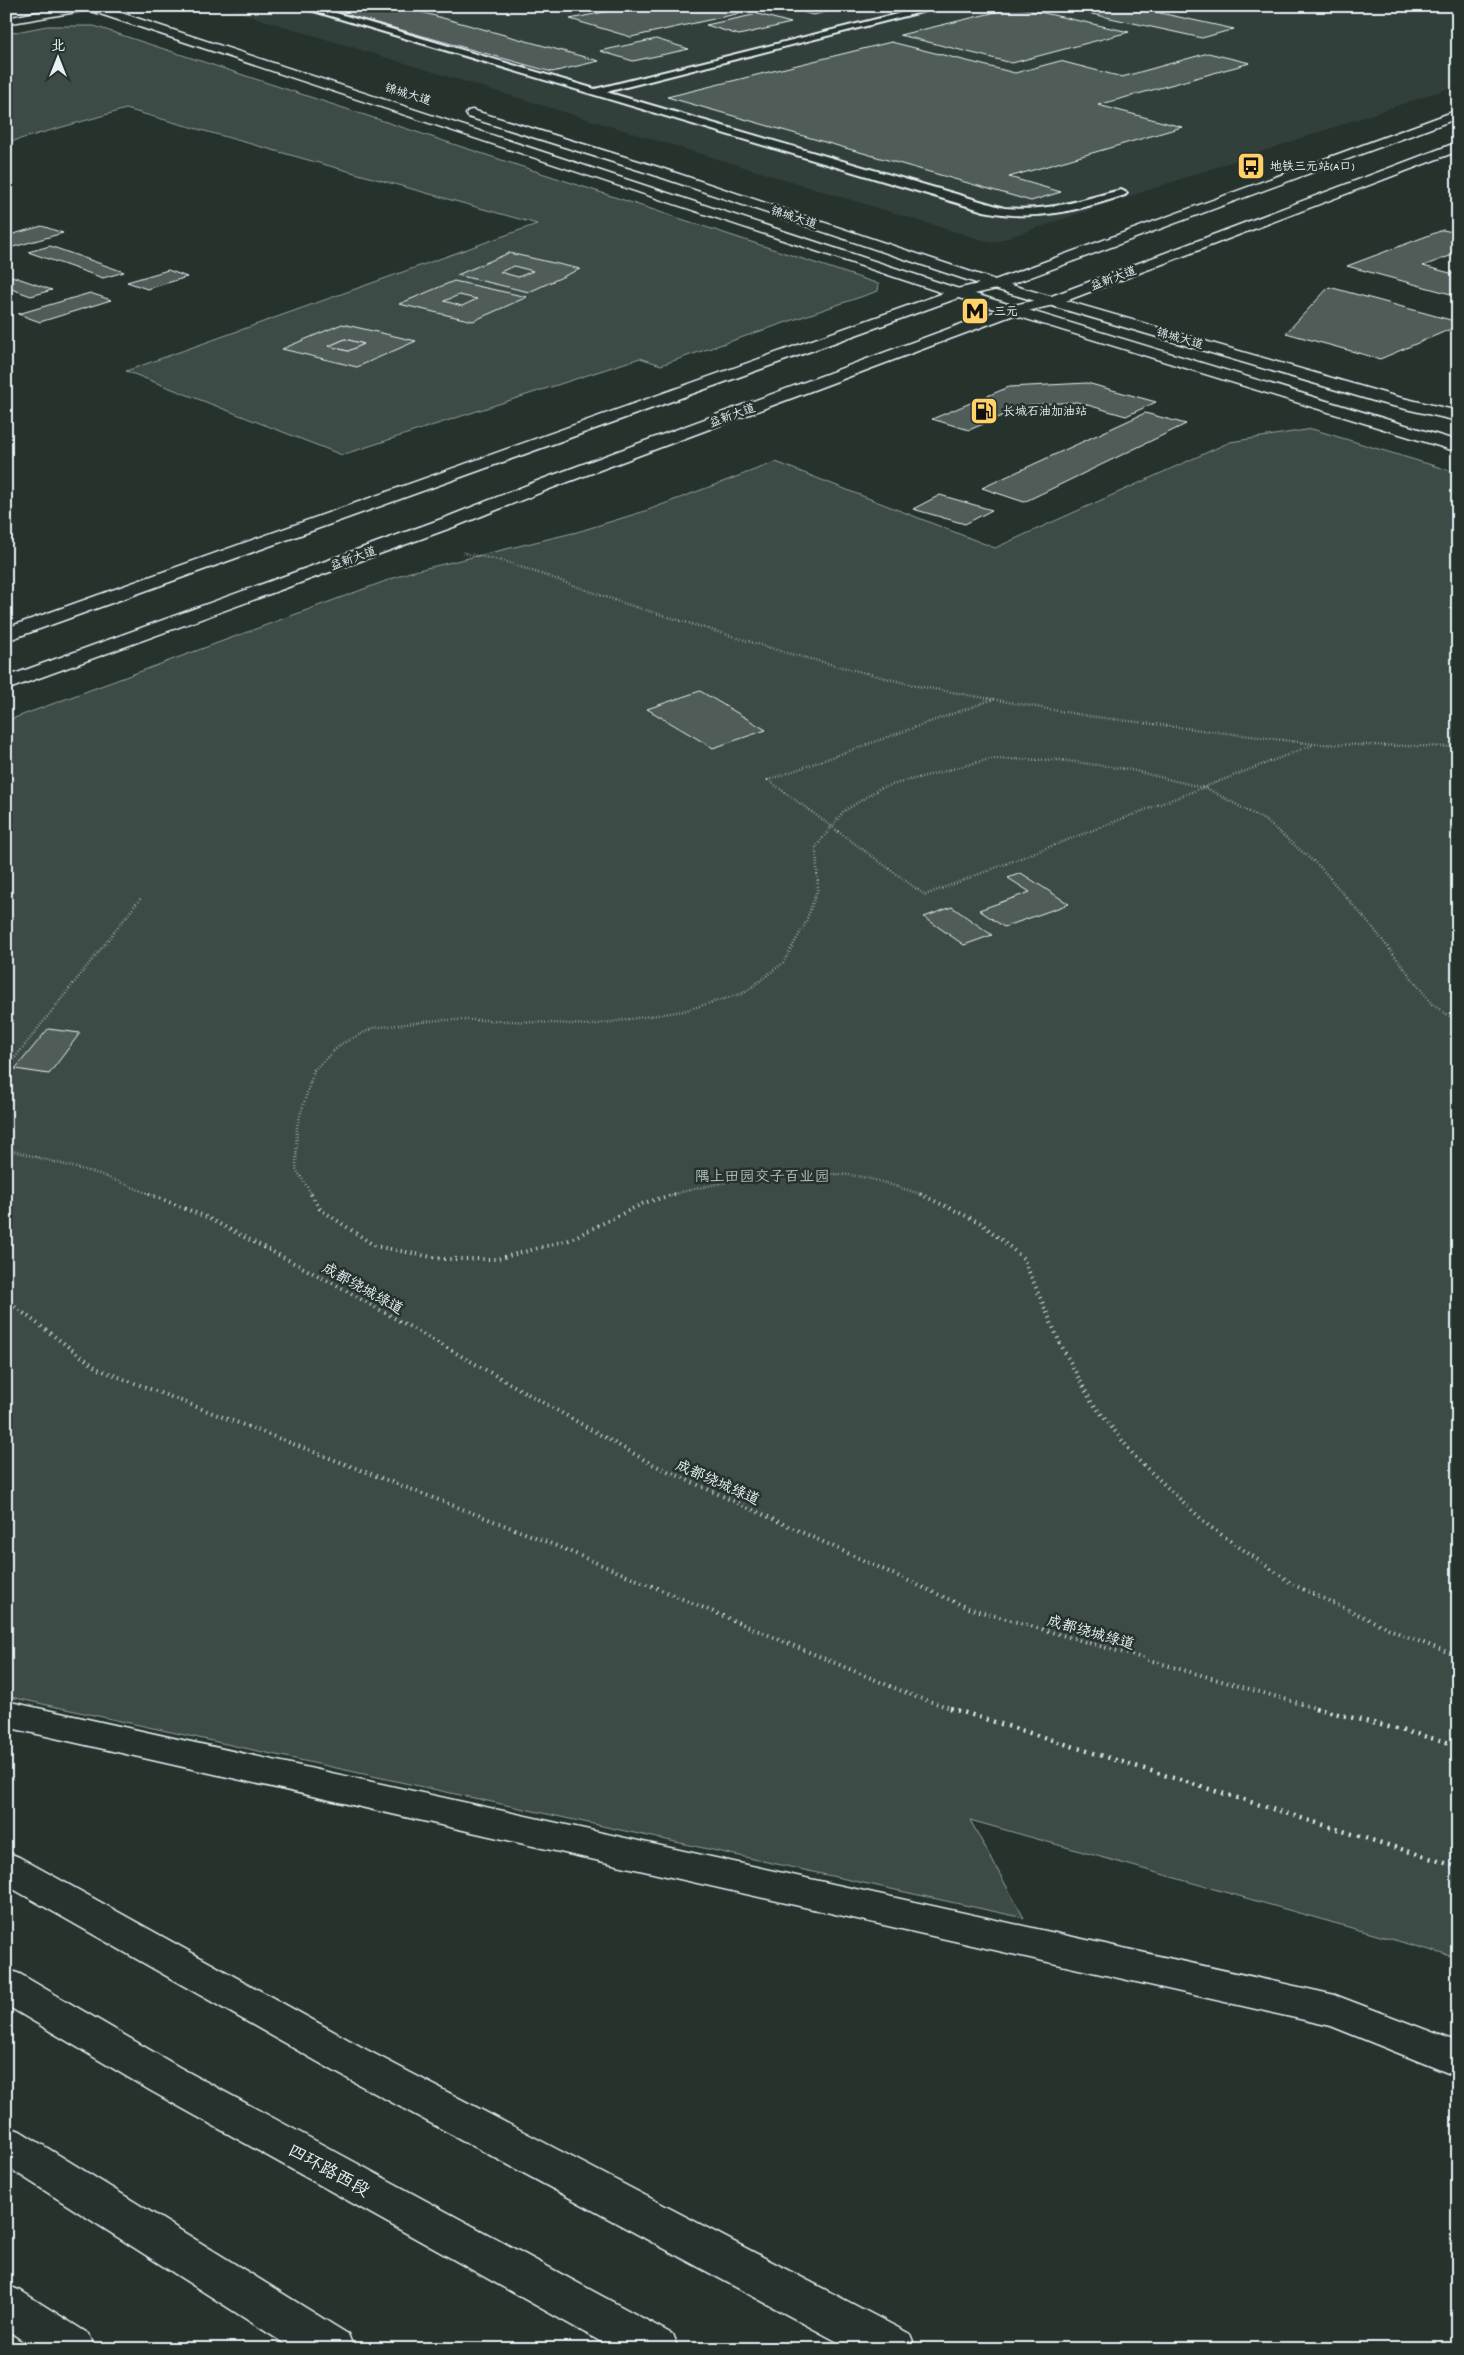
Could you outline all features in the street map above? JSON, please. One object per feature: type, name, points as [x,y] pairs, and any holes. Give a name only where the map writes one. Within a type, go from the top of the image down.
[{"type":"main road","points":[[6,8],[16,6]]},
{"type":"main road","points":[[6,21],[88,6]]},
{"type":"main road","name":"锦城大道","points":[[88,6],[957,293],[1458,447]]},
{"type":"main road","points":[[126,19],[140,10],[209,31]]},
{"type":"main road","name":"锦城大道","points":[[457,109],[653,170],[996,285],[1390,400],[1458,416]]},
{"type":"main road","points":[[6,635],[957,293],[996,285],[1458,114]]},
{"type":"main road","name":"益新大道","points":[[6,684],[452,522],[546,484],[1015,310],[1053,301],[1458,146]]},
{"type":"main road","points":[[6,1714],[1335,2011],[1458,2060]]},
{"type":"main road","points":[[6,1867],[353,2062],[894,2349]]},
{"type":"main road","name":"四环路西段","points":[[6,1985],[164,2079],[656,2349]]},
{"type":"main road","points":[[6,2144],[332,2349]]},
{"type":"main road","points":[[6,2305],[73,2349]]},
{"type":"lane","points":[[301,6],[988,209],[1011,212],[1052,213],[1076,208],[1121,193]]},
{"type":"lane","points":[[595,92],[941,6]]},
{"type":"path","points":[[462,553],[504,561],[626,604],[787,653],[917,686],[1088,716],[1315,744],[1458,747]]},
{"type":"path","points":[[994,699],[768,780],[925,895],[1315,744]]},
{"type":"path","points":[[1458,1022],[1432,1004],[1374,928],[1320,867],[1266,821],[1202,788],[1127,769],[1060,760],[990,759],[880,788],[843,812],[816,847],[818,888],[804,924],[783,963],[744,992],[683,1010],[592,1025],[490,1020],[439,1020],[373,1028],[341,1044],[314,1070],[297,1126],[296,1169],[320,1209],[375,1246],[442,1259],[497,1259],[569,1240],[644,1203],[707,1185],[771,1175],[851,1175],[923,1195],[981,1224],[1023,1258],[1060,1343],[1091,1401],[1136,1458],[1209,1526],[1294,1585],[1406,1636],[1458,1656]]},
{"type":"path","points":[[6,1068],[141,898]]},
{"type":"path","name":"成都绕城绿道","points":[[6,1148],[99,1174],[206,1217],[336,1286],[650,1464],[968,1608],[1333,1713],[1458,1745]]},
{"type":"path","points":[[6,1300],[98,1369],[535,1537],[916,1697],[1458,1867]]},
{"type":"shaded area","points":[[218,6],[1458,6],[1458,85],[992,243]]},
{"type":"green space","points":[[47,26],[94,26],[879,284],[878,291],[661,365],[640,358],[342,455],[126,371],[537,224],[126,109],[6,143],[6,34]]},
{"type":"green space","name":"隅上田园交子百业园","points":[[1312,429],[1458,473],[1458,1958],[970,1820],[1024,1918],[6,1696],[6,721],[410,572],[577,532],[645,511],[776,462],[995,548],[1230,442]]},
{"type":"building","points":[[337,6],[399,6],[599,61],[552,72],[326,9]]},
{"type":"building","points":[[633,6],[732,6],[750,11],[631,37],[570,19]]},
{"type":"building","points":[[781,6],[852,6],[813,15]]},
{"type":"building","points":[[1104,6],[1128,6],[1234,29],[1202,38],[1083,12]]},
{"type":"building","points":[[1017,7],[1129,32],[1012,63],[900,35]]},
{"type":"building","points":[[758,14],[791,23],[739,35],[706,25]]},
{"type":"building","points":[[656,39],[689,49],[633,61],[600,51]]},
{"type":"building","points":[[891,42],[1015,73],[1060,61],[1122,77],[1208,53],[1250,63],[1098,105],[1182,127],[1009,177],[1061,192],[1031,201],[667,97]]},
{"type":"building","points":[[42,226],[63,233],[6,249],[6,236]]},
{"type":"building","points":[[1443,230],[1458,233],[1458,253],[1423,266],[1458,275],[1458,296],[1347,266]]},
{"type":"building","points":[[50,246],[124,272],[103,278],[28,252]]},
{"type":"building","points":[[509,253],[580,269],[529,292],[457,275]],"holes":[[[514,266],[533,271],[518,277],[500,272]]]},
{"type":"building","points":[[168,270],[187,277],[147,289],[127,282]]},
{"type":"building","points":[[6,274],[52,290],[31,296],[6,287]]},
{"type":"building","points":[[454,281],[527,297],[473,321],[399,304]],"holes":[[[459,295],[477,299],[462,306],[444,301]]]},
{"type":"building","points":[[1329,287],[1458,322],[1458,326],[1380,359],[1286,333]]},
{"type":"building","points":[[90,293],[111,300],[40,322],[18,314]]},
{"type":"building","points":[[342,324],[416,341],[357,367],[282,349]],"holes":[[[345,339],[364,344],[348,351],[329,346]]]},
{"type":"building","points":[[345,339],[364,344],[348,351],[329,346]]},
{"type":"building","name":"长城石油加油站","points":[[1087,383],[1156,402],[1126,416],[1077,402],[1028,405],[969,430],[932,419],[1009,387]]},
{"type":"building","points":[[1145,413],[1186,424],[1024,502],[982,488]]},
{"type":"building","points":[[940,495],[992,510],[965,524],[913,509]]},
{"type":"building","points":[[700,691],[766,730],[713,748],[647,709]]},
{"type":"building","points":[[1021,873],[1069,904],[1004,927],[979,910],[1030,892],[1008,878]]},
{"type":"building","points":[[952,907],[992,935],[964,945],[924,917]]},
{"type":"building","points":[[48,1029],[80,1033],[49,1074],[15,1069]]},
{"type":"place","name":"地铁三元站(A口)","points":[[1251,166]]},
{"type":"place","name":"三元","points":[[975,311]]},
{"type":"place","name":"长城石油加油站","points":[[984,411]]}]
